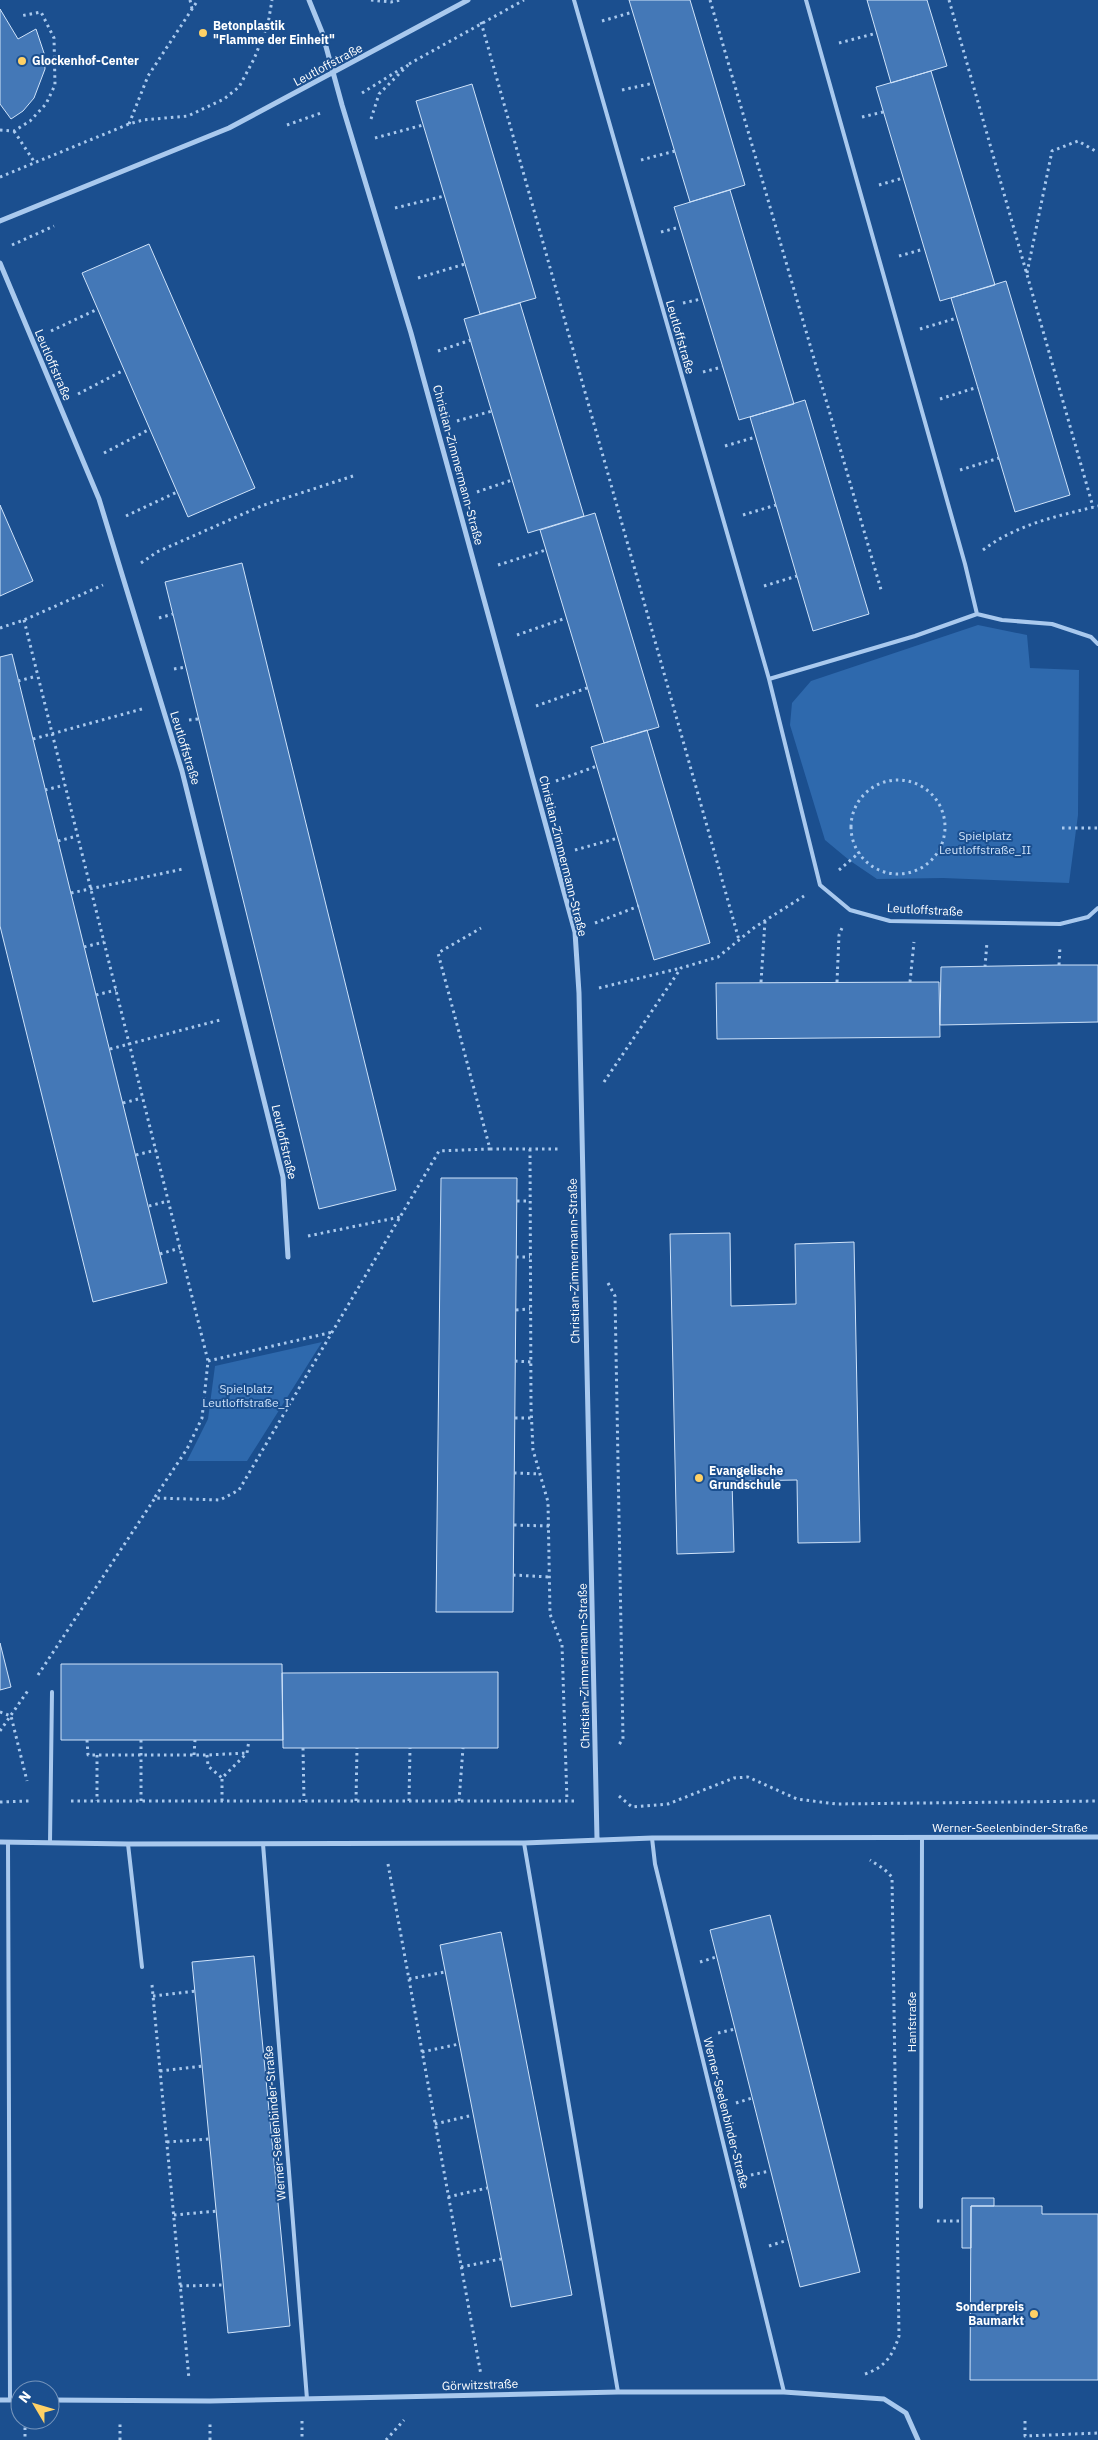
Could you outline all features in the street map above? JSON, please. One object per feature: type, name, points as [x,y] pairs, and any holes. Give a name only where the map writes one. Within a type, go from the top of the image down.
[{"type":"street","name":"Christian-Zimmermann-Straße","points":[[309,0],[322,32],[342,105],[411,333],[575,932],[581,1106],[597,1839]]},
{"type":"street","name":"Leutloffstraße","points":[[0,221],[230,128],[468,0]]},
{"type":"street","name":"Leutloffstraße","points":[[0,264],[99,499],[182,771],[283,1178],[288,1256]]},
{"type":"street","name":"Werner-Seelenbinder-Straße","points":[[0,1842],[387,1844],[524,1843],[652,1838],[1098,1837]]},
{"type":"street","name":"Görwitzstraße","points":[[60,2400],[307,2400],[618,2392],[784,2392],[884,2399],[906,2413],[918,2440]]},
{"type":"street","points":[[0,2400],[10,2400]]},
{"type":"lane","name":"Leutloffstraße","points":[[574,0],[702,452],[769,679],[820,885],[850,910],[890,921],[1060,924],[1088,917],[1098,908]]},
{"type":"lane","points":[[806,0],[965,564],[977,614]]},
{"type":"lane","points":[[769,679],[914,636],[977,614],[1002,620],[1052,624],[1091,637],[1098,644]]},
{"type":"lane","points":[[50,1843],[52,1692]]},
{"type":"lane","name":"Werner-Seelenbinder-Straße","points":[[652,1838],[655,1864],[784,2392]]},
{"type":"lane","name":"Hanfstraße","points":[[921,2207],[922,1838]]},
{"type":"lane","points":[[8,1842],[10,2400]]},
{"type":"lane","points":[[524,1843],[618,2392]]},
{"type":"lane","points":[[128,1844],[142,1967]]},
{"type":"lane","name":"Werner-Seelenbinder-Straße","points":[[262,1844],[307,2400]]},
{"type":"path","points":[[190,0],[192,9]]},
{"type":"path","points":[[129,124],[148,76],[198,0]]},
{"type":"path","points":[[0,178],[129,124],[143,120],[188,116],[224,98],[239,87],[268,24],[272,0]]},
{"type":"path","points":[[371,0],[392,2],[400,0]]},
{"type":"path","points":[[342,105],[481,22],[524,0]]},
{"type":"path","points":[[710,0],[882,593]]},
{"type":"path","points":[[949,0],[1093,507]]},
{"type":"path","points":[[0,130],[14,131],[30,120],[46,104],[55,85],[54,38],[41,12],[20,16]]},
{"type":"path","points":[[581,27],[633,12]]},
{"type":"path","points":[[481,22],[739,940]]},
{"type":"path","points":[[819,48],[877,33]]},
{"type":"path","points":[[600,95],[654,83]]},
{"type":"path","points":[[372,139],[424,125]]},
{"type":"path","points":[[14,131],[34,163]]},
{"type":"path","points":[[1027,273],[1052,151],[1078,142],[1097,152]]},
{"type":"path","points":[[621,166],[675,151]]},
{"type":"path","points":[[392,208],[444,196]]},
{"type":"path","points":[[416,278],[465,264]]},
{"type":"path","points":[[32,340],[98,309]]},
{"type":"path","points":[[900,334],[957,318]]},
{"type":"path","points":[[435,352],[471,340]]},
{"type":"path","points":[[59,404],[124,370]]},
{"type":"path","points":[[920,405],[978,386]]},
{"type":"path","points":[[455,421],[492,412]]},
{"type":"path","points":[[84,464],[150,429]]},
{"type":"path","points":[[702,452],[756,437]]},
{"type":"path","points":[[940,476],[999,458]]},
{"type":"path","points":[[261,506],[353,476]]},
{"type":"path","points":[[476,492],[512,480]]},
{"type":"path","points":[[107,526],[177,492]]},
{"type":"path","points":[[723,521],[776,505]]},
{"type":"path","points":[[965,564],[998,539],[1046,518],[1098,506]]},
{"type":"path","points":[[497,565],[546,550]]},
{"type":"path","points":[[744,592],[797,576]]},
{"type":"path","points":[[514,635],[566,618]]},
{"type":"path","points":[[24,620],[208,1361],[202,1418],[187,1449],[36,1679]]},
{"type":"path","points":[[18,681],[38,676]]},
{"type":"path","points":[[536,706],[587,688]]},
{"type":"path","points":[[33,738],[162,704]]},
{"type":"path","points":[[556,781],[597,766]]},
{"type":"path","points":[[896,780],[912,782],[926,788],[937,799],[943,813],[946,828],[942,843],[935,856],[923,866],[909,872],[894,873],[879,870],[866,861],[857,848],[852,833],[852,818],[858,803],[868,791],[881,783],[896,780]]},
{"type":"path","points":[[45,790],[65,785]]},
{"type":"path","points":[[1062,828],[1098,828]]},
{"type":"path","points":[[58,841],[78,836]]},
{"type":"path","points":[[574,850],[618,838]]},
{"type":"path","points":[[71,893],[206,864]]},
{"type":"path","points":[[578,993],[718,957],[766,920],[820,885]]},
{"type":"path","points":[[594,923],[639,906]]},
{"type":"path","points":[[837,982],[839,935],[850,910]]},
{"type":"path","points":[[761,982],[766,920]]},
{"type":"path","points":[[910,982],[916,921]]},
{"type":"path","points":[[481,928],[438,953],[490,1149]]},
{"type":"path","points":[[84,947],[104,942]]},
{"type":"path","points":[[581,1106],[607,1078],[681,968]]},
{"type":"path","points":[[96,995],[116,990]]},
{"type":"path","points":[[110,1049],[243,1014]]},
{"type":"path","points":[[123,1102],[142,1098]]},
{"type":"path","points":[[155,1498],[220,1500],[239,1490],[439,1151],[490,1149],[582,1150]]},
{"type":"path","points":[[530,1149],[531,1418],[533,1450],[548,1502],[550,1614],[562,1645],[567,1801]]},
{"type":"path","points":[[136,1155],[156,1150]]},
{"type":"path","points":[[149,1206],[168,1201]]},
{"type":"path","points":[[517,1201],[530,1201]]},
{"type":"path","points":[[287,1241],[400,1216]]},
{"type":"path","points":[[160,1254],[180,1248]]},
{"type":"path","points":[[516,1257],[530,1256]]},
{"type":"path","points":[[606,1278],[614,1296],[623,1729],[623,1739],[613,1754]]},
{"type":"path","points":[[516,1310],[530,1309]]},
{"type":"path","points":[[208,1361],[333,1332]]},
{"type":"path","points":[[515,1361],[530,1362]]},
{"type":"path","points":[[515,1418],[531,1418]]},
{"type":"path","points":[[514,1473],[540,1474]]},
{"type":"path","points":[[514,1525],[549,1526]]},
{"type":"path","points":[[513,1575],[549,1577]]},
{"type":"path","points":[[0,1731],[31,1686]]},
{"type":"path","points":[[0,1712],[11,1716]]},
{"type":"path","points":[[11,1716],[32,1801]]},
{"type":"path","points":[[87,1740],[88,1755],[207,1756],[247,1753]]},
{"type":"path","points":[[141,1740],[141,1801]]},
{"type":"path","points":[[194,1755],[196,1740]]},
{"type":"path","points":[[222,1801],[222,1778],[247,1753],[248,1740]]},
{"type":"path","points":[[303,1748],[304,1801]]},
{"type":"path","points":[[356,1801],[357,1748]]},
{"type":"path","points":[[409,1801],[410,1748]]},
{"type":"path","points":[[459,1801],[463,1748]]},
{"type":"path","points":[[97,1755],[97,1801]]},
{"type":"path","points":[[207,1756],[208,1766],[222,1778]]},
{"type":"path","points":[[615,1789],[622,1800],[632,1807],[668,1804],[734,1778],[748,1777],[797,1798],[836,1804],[1098,1801]]},
{"type":"path","points":[[0,1802],[622,1800]]},
{"type":"path","points":[[387,1844],[388,1867],[484,2395]]},
{"type":"path","points":[[856,2374],[866,2374],[882,2367],[893,2354],[898,2336],[892,1877],[884,1869],[867,1859]]},
{"type":"path","points":[[142,1967],[151,1971],[191,2401]]},
{"type":"path","points":[[408,1979],[445,1972]]},
{"type":"path","points":[[153,1996],[196,1991]]},
{"type":"path","points":[[422,2052],[459,2044]]},
{"type":"path","points":[[160,2071],[203,2066]]},
{"type":"path","points":[[435,2124],[473,2115]]},
{"type":"path","points":[[167,2142],[210,2139]]},
{"type":"path","points":[[448,2197],[488,2188]]},
{"type":"path","points":[[174,2215],[217,2211]]},
{"type":"path","points":[[929,2221],[962,2221]]},
{"type":"path","points":[[461,2267],[501,2259]]},
{"type":"path","points":[[180,2286],[224,2286]]},
{"type":"path","points":[[1025,2421],[1025,2436],[1098,2433]]},
{"type":"green space","name":"Spielplatz Leutloffstraße_II","points":[[978,625],[1027,635],[1030,668],[1079,670],[1078,815],[1069,883],[943,878],[877,879],[849,860],[825,840],[790,725],[792,703],[811,681]]},
{"type":"green space","name":"Spielplatz Leutloffstraße_I","points":[[322,1342],[247,1461],[187,1461],[208,1419],[215,1366]]},
{"type":"building","points":[[629,0],[690,0],[745,185],[690,202]]},
{"type":"building","points":[[867,0],[927,0],[947,66],[891,83]]},
{"type":"building","name":"Glockenhof-Center","points":[[0,9],[18,39],[36,29],[44,53],[45,69],[34,98],[23,111],[11,119],[0,104]]},
{"type":"building","points":[[931,71],[995,285],[940,301],[876,87]]},
{"type":"building","points":[[472,84],[536,298],[480,314],[416,101]]},
{"type":"building","points":[[730,190],[794,404],[739,420],[674,207]]},
{"type":"building","points":[[149,244],[255,488],[188,517],[82,273]]},
{"type":"building","points":[[1006,281],[1070,495],[1015,512],[951,298]]},
{"type":"building","points":[[520,303],[584,516],[528,533],[464,319]]},
{"type":"building","points":[[805,400],[869,614],[813,631],[750,417]]},
{"type":"building","points":[[0,505],[33,581],[0,596]]},
{"type":"building","points":[[595,513],[659,727],[604,743],[540,530]]},
{"type":"building","points":[[242,563],[396,1190],[319,1209],[165,582]]},
{"type":"building","points":[[12,654],[167,1283],[93,1302],[0,926],[0,657]]},
{"type":"building","points":[[647,730],[710,943],[654,960],[591,747]]},
{"type":"building","points":[[1098,965],[1098,1022],[940,1025],[941,967]]},
{"type":"building","points":[[939,982],[940,1037],[717,1039],[716,983]]},
{"type":"building","points":[[441,1178],[517,1178],[513,1612],[436,1612]]},
{"type":"building","points":[[730,1233],[731,1306],[796,1304],[795,1244],[854,1242],[860,1542],[798,1543],[797,1480],[732,1481],[734,1552],[677,1554],[670,1234]]},
{"type":"building","points":[[0,1643],[11,1687],[0,1690]]},
{"type":"building","points":[[61,1664],[282,1664],[283,1740],[61,1740]]},
{"type":"building","points":[[498,1672],[498,1748],[283,1748],[282,1673]]},
{"type":"building","points":[[770,1915],[860,2272],[800,2287],[710,1930]]},
{"type":"building","points":[[501,1932],[572,2295],[511,2307],[440,1945]]},
{"type":"building","points":[[254,1956],[290,2326],[228,2333],[192,1962]]},
{"type":"building","points":[[962,2198],[994,2198],[994,2206],[971,2206],[971,2248],[962,2248]]},
{"type":"building","name":"Sonderpreis Baumarkt","points":[[971,2206],[1042,2206],[1042,2214],[1098,2214],[1098,2380],[970,2380]]},
{"type":"place","name":"Betonplastik \"Flamme der Einheit\"","points":[[203,33]]},
{"type":"place","name":"Glockenhof-Center","points":[[22,61]]},
{"type":"place","name":"Evangelische Grundschule","points":[[699,1478]]},
{"type":"place","name":"Sonderpreis Baumarkt","points":[[1034,2314]]}]
